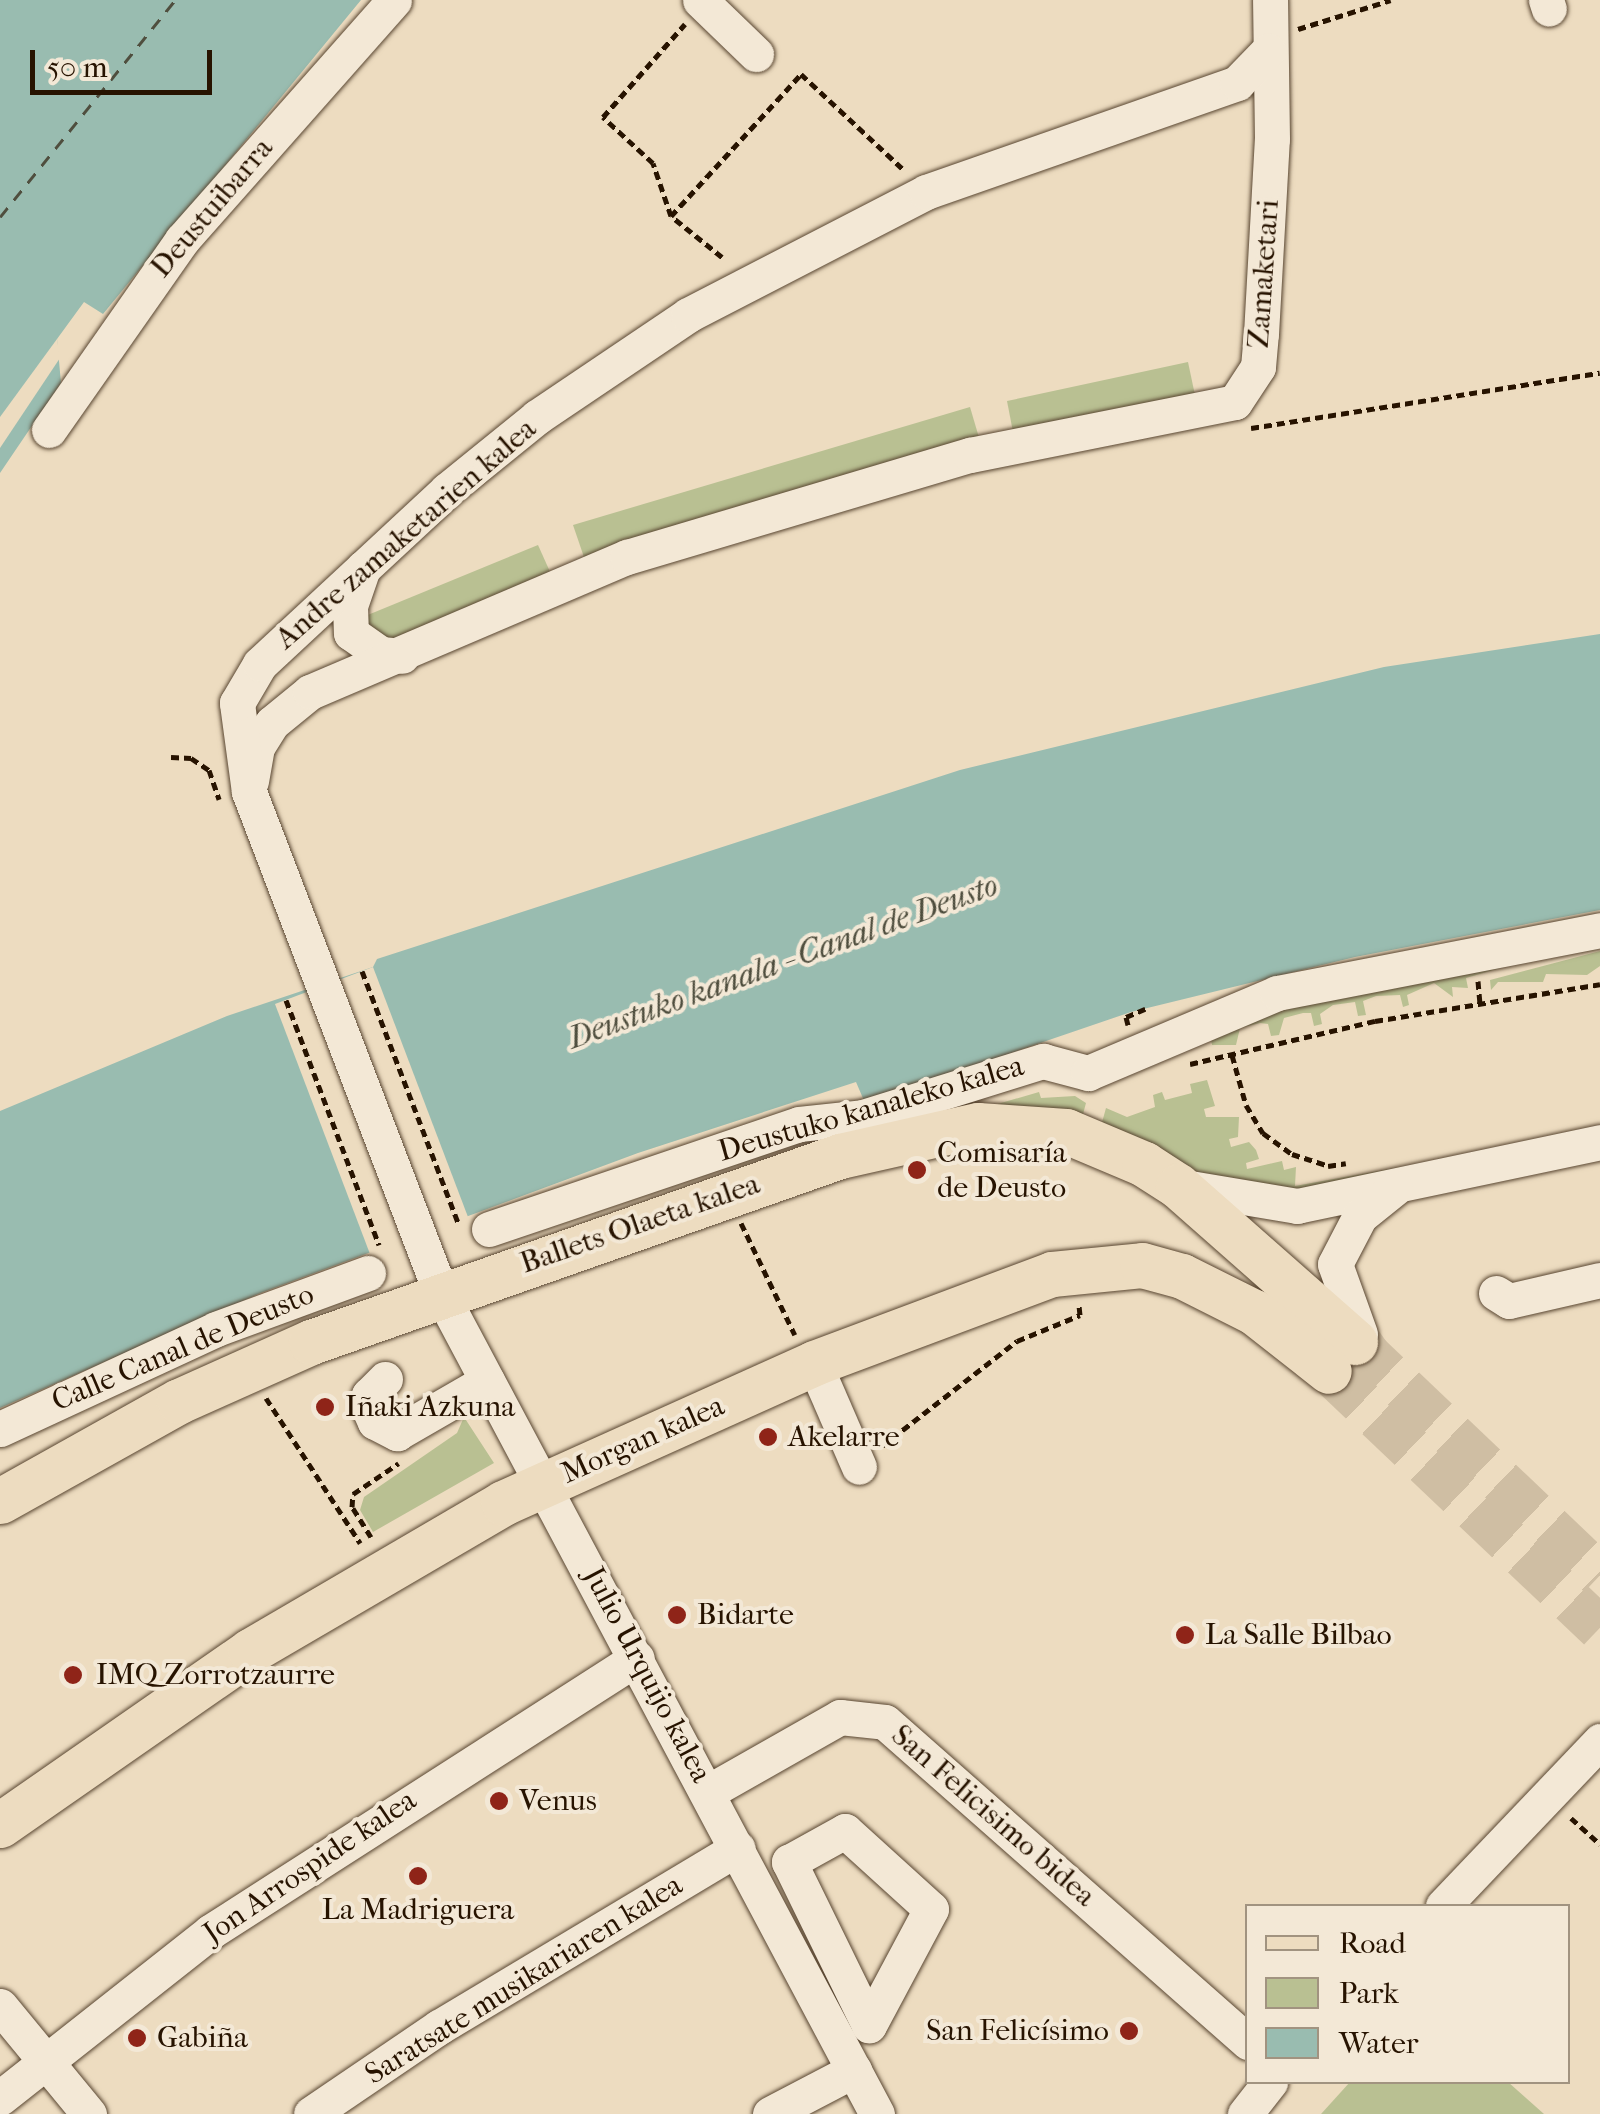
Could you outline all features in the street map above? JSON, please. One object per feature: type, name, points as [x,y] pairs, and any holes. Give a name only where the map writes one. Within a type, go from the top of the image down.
[{"type":"main road","name":"Ballets Olaeta kalea","points":[[0,1502],[179,1401],[310,1342],[786,1173],[942,1129],[1026,1123],[1114,1147],[1178,1186],[1278,1274],[1348,1349]]},
{"type":"main road","name":"Morgan kalea","points":[[2,1820],[250,1651],[546,1483],[807,1354],[1052,1274],[1142,1265],[1182,1276],[1254,1312],[1348,1349]]},
{"type":"street","name":"Deustuibarra","points":[[48,430],[182,240],[394,0]]},
{"type":"street","points":[[1268,45],[1270,0]]},
{"type":"street","points":[[702,2],[756,54]]},
{"type":"street","name":"Andre zamaketarien kalea","points":[[322,986],[250,795],[236,725],[248,678],[365,562],[537,417],[774,267],[926,192],[1237,83],[1268,45]]},
{"type":"street","name":"Zamaketari","points":[[1237,416],[1258,367],[1272,139],[1268,45]]},
{"type":"street","points":[[1237,83],[1254,100],[1272,139]]},
{"type":"street","points":[[250,795],[257,747],[290,706],[627,556],[735,520],[970,455],[1237,416]]},
{"type":"street","points":[[365,562],[350,606],[350,633],[381,654],[402,656]]},
{"type":"street","name":"Deustuko kanaleko kalea","points":[[473,1225],[799,1124],[863,1117],[1042,1061],[1088,1073],[1277,993],[1600,930]]},
{"type":"street","name":"Julio Urquijo kalea","points":[[322,986],[442,1296],[546,1483],[877,2114]]},
{"type":"street","points":[[1178,1186],[1297,1206],[1600,1142]]},
{"type":"street","points":[[1348,1349],[1335,1264],[1360,1216],[1396,1187]]},
{"type":"street","name":"Calle Canal de Deusto","points":[[0,1428],[216,1328],[374,1262]]},
{"type":"street","points":[[1496,1293],[1509,1301],[1600,1280]]},
{"type":"street","points":[[807,1354],[859,1467]]},
{"type":"street","points":[[385,1379],[369,1395],[370,1411],[375,1422],[397,1433],[487,1381]]},
{"type":"street","name":"Jon Arrospide kalea","points":[[0,2098],[210,1932],[636,1658]]},
{"type":"street","name":"San Felicisimo bidea","points":[[708,1792],[840,1717],[886,1722],[1245,2039]]},
{"type":"street","points":[[1445,1904],[1599,1744]]},
{"type":"street","points":[[845,1832],[931,1909],[869,2024],[789,1862],[845,1832]]},
{"type":"street","name":"Saratsate musikariaren kalea","points":[[311,2114],[439,2027],[738,1848]]},
{"type":"street","points":[[0,2006],[89,2114]]},
{"type":"street","points":[[770,2114],[854,2070]]},
{"type":"street","points":[[1244,2114],[1268,2084]]},
{"type":"path","points":[[1268,45],[1391,0]]},
{"type":"path","points":[[702,2],[603,117],[653,163],[671,216],[722,257]]},
{"type":"path","points":[[671,216],[802,74],[905,171]]},
{"type":"path","points":[[1237,416],[1600,373]]},
{"type":"path","points":[[171,757],[191,758],[210,770],[222,804],[250,795]]},
{"type":"path","points":[[362,971],[473,1225]]},
{"type":"path","points":[[1177,1067],[1375,1021],[1600,984]]},
{"type":"path","points":[[286,1000],[374,1262]]},
{"type":"path","points":[[1126,1016],[1145,1008]]},
{"type":"path","points":[[1232,1055],[1246,1105],[1263,1133],[1292,1154],[1328,1166],[1360,1161]]},
{"type":"path","points":[[733,1207],[807,1354]]},
{"type":"path","points":[[859,1467],[1017,1342],[1080,1315],[1076,1294]]},
{"type":"path","points":[[265,1397],[360,1542]]},
{"type":"path","points":[[918,1404],[925,1413]]},
{"type":"path","points":[[371,1537],[352,1507],[353,1494],[404,1459]]},
{"type":"path","points":[[1571,1818],[1600,1844]]},
{"type":"green space","points":[[1188,362],[1196,400],[1013,432],[1007,401]]},
{"type":"green space","points":[[970,407],[980,441],[586,563],[573,525]]},
{"type":"green space","points":[[538,545],[551,574],[378,645],[358,619]]},
{"type":"green space","points":[[1586,943],[1466,978],[1468,988],[1452,987],[1453,997],[1434,983],[1407,995],[1409,1005],[1403,1007],[1400,995],[1376,996],[1363,1001],[1366,1015],[1358,1016],[1355,1002],[1333,1005],[1320,1014],[1322,1024],[1314,1026],[1311,1013],[1303,1013],[1284,1018],[1279,1035],[1271,1036],[1268,1024],[1260,1023],[1240,1028],[1236,1045],[1212,1045],[1210,1034],[1232,1019]]},
{"type":"green space","points":[[1600,951],[1600,966],[1587,975],[1546,974],[1543,982],[1498,982],[1491,990],[1490,980]]},
{"type":"green space","points":[[1207,1080],[1215,1106],[1204,1109],[1206,1117],[1239,1117],[1238,1137],[1229,1139],[1231,1147],[1249,1142],[1259,1159],[1246,1163],[1247,1169],[1282,1161],[1284,1170],[1296,1167],[1295,1186],[1450,1158],[1288,1191],[1223,1186],[1101,1126],[1106,1108],[1127,1117],[1155,1107],[1153,1095],[1162,1092],[1165,1100],[1192,1093],[1190,1084]]},
{"type":"green space","points":[[1039,1092],[1041,1098],[1075,1096],[1086,1103],[1082,1118],[977,1110]]},
{"type":"green space","points":[[464,1417],[494,1463],[373,1532],[360,1510],[364,1497],[457,1433]]},
{"type":"green space","points":[[1348,2084],[1510,2084],[1544,2114],[1321,2114]]},
{"type":"water","points":[[0,0],[361,0],[103,314],[84,302],[57,339],[61,383],[0,473]]},
{"type":"water","name":"Deustuko kanala - Canal de Deusto","points":[[1600,634],[1600,910],[1355,957],[1131,1012],[865,1103],[856,1082],[638,1153],[258,1294],[0,1408],[0,1111],[227,1016],[373,967],[377,959],[960,770],[1384,667]]},
{"type":"pier","points":[[57,339],[60,358],[0,448],[0,417]]},
{"type":"pier","points":[[373,967],[468,1217],[370,1254],[275,1004]]},
{"type":"ferry route","points":[[0,217],[175,0]]},
{"type":"tunnel","points":[[1360,1334],[1382,1365]]},
{"type":"tunnel","points":[[1355,1342],[1600,1575]]},
{"type":"tunnel","points":[[1329,1371],[1600,1628]]},
{"type":"place","name":"Comisaría de Deusto","points":[[917,1170]]},
{"type":"place","name":"Iñaki Azkuna","points":[[325,1407]]},
{"type":"place","name":"Akelarre","points":[[768,1437]]},
{"type":"place","name":"Bidarte","points":[[677,1615]]},
{"type":"place","name":"La Salle Bilbao","points":[[1185,1635]]},
{"type":"place","name":"IMQ Zorrotzaurre","points":[[73,1675]]},
{"type":"place","name":"Venus","points":[[499,1801]]},
{"type":"place","name":"La Madriguera","points":[[418,1876]]},
{"type":"place","name":"San Felicísimo","points":[[1129,2031]]},
{"type":"place","name":"Gabiña","points":[[137,2038]]}]
